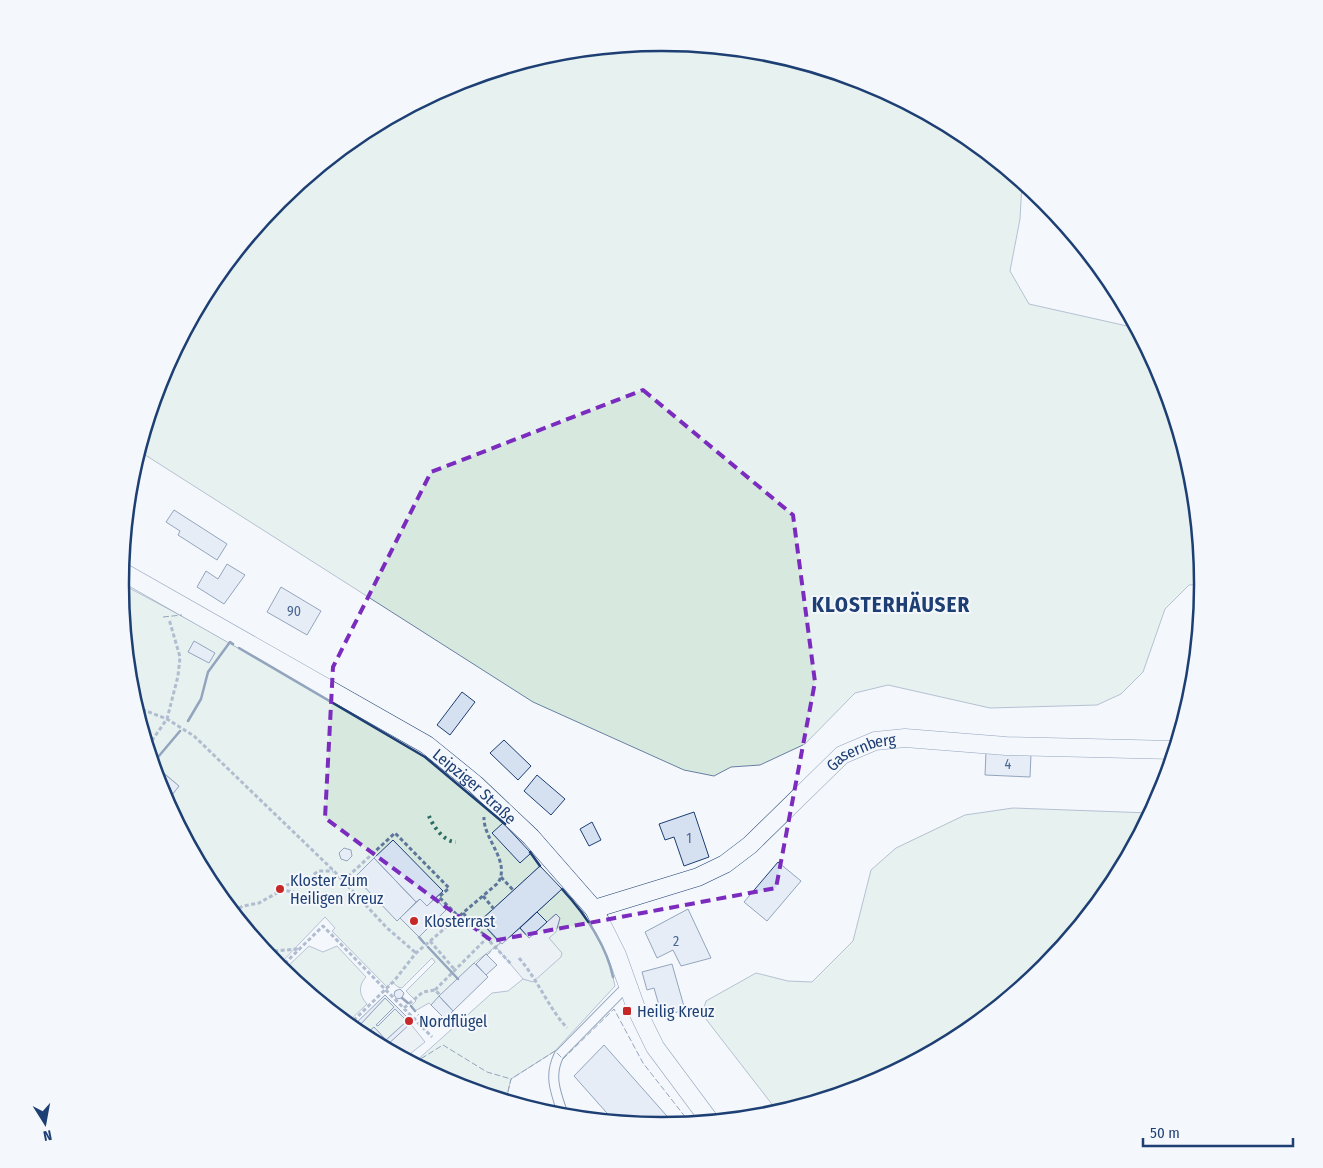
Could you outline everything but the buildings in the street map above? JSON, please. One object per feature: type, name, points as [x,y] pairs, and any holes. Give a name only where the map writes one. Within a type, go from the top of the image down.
[{"type":"street","name":"Leipziger Straße","points":[[129,576],[427,745],[494,802],[531,837],[594,909],[617,955],[627,986],[655,1047],[705,1115]]},
{"type":"street","name":"Gasernberg","points":[[594,909],[698,877],[725,864],[750,845],[842,755],[875,741],[906,738],[1006,746],[1168,750]]},
{"type":"lane","points":[[561,1107],[553,1086],[554,1066],[559,1055],[627,986]]},
{"type":"path","points":[[152,740],[167,719],[178,676],[180,657],[168,616],[166,596]]},
{"type":"path","points":[[144,710],[167,719],[194,736],[334,871],[387,928],[416,953]]},
{"type":"path","points":[[494,802],[484,818],[484,828],[499,856],[502,878],[514,891]]},
{"type":"path","points":[[343,881],[395,833],[449,888],[439,897],[459,917]]},
{"type":"path","points":[[311,880],[318,871],[334,871]]},
{"type":"path","points":[[355,1020],[403,972],[416,953],[502,878]]},
{"type":"path","points":[[239,908],[259,903],[282,890],[287,885],[296,883]]},
{"type":"path","points":[[282,890],[294,892]]},
{"type":"path","points":[[482,896],[494,909]]},
{"type":"path","points":[[463,913],[512,965]]},
{"type":"path","points":[[286,962],[323,926],[432,1036]]},
{"type":"path","points":[[404,1008],[424,992],[435,990],[487,938]]},
{"type":"path","points":[[430,941],[455,970]]},
{"type":"path","points":[[275,950],[299,948]]},
{"type":"path","points":[[519,958],[531,972],[553,1012],[575,1038]]},
{"type":"path","points":[[435,990],[440,995]]},
{"type":"highlighted area","points":[[643,390],[793,515],[815,682],[776,888],[492,941],[325,818],[333,667],[431,472]]},
{"type":"shaded area","points":[[627,52],[696,52],[731,56],[799,69],[833,80],[897,106],[928,123],[986,161],[1013,183],[1022,191],[1020,219],[1010,271],[1029,304],[1127,326],[1154,380],[1176,446],[1190,514],[1194,585],[1189,585],[1165,609],[1143,672],[1121,694],[1097,705],[990,708],[888,685],[855,693],[805,744],[760,765],[731,767],[714,776],[684,770],[533,702],[145,455],[169,380],[200,318],[239,260],[285,207],[337,161],[395,123],[426,106],[458,92],[524,69],[558,61]]},
{"type":"shaded area","points":[[129,588],[230,642],[425,757],[503,823],[493,833],[520,862],[531,853],[540,866],[480,921],[500,943],[474,963],[431,1005],[429,1003],[415,1011],[411,1006],[416,1001],[406,991],[435,962],[432,958],[402,988],[392,982],[387,987],[332,931],[335,928],[325,917],[284,960],[239,908],[200,850],[172,794],[179,786],[163,772],[147,722],[133,654]],"holes":[[[374,859],[416,902],[420,899],[435,898],[446,910],[419,937],[400,918],[397,920],[355,877]]]},
{"type":"shaded area","points":[[1013,808],[1142,813],[1123,850],[1084,908],[1038,961],[986,1007],[928,1045],[897,1062],[833,1088],[773,1105],[702,1014],[706,1001],[756,973],[788,981],[812,982],[853,941],[871,870],[896,848],[965,815]]},
{"type":"shaded area","points":[[562,889],[583,912],[609,960],[615,986],[555,1051],[511,1079],[508,1094],[458,1076],[419,1058],[492,993],[508,991],[523,979],[533,981],[561,953],[549,938],[556,914],[547,922],[537,912]]},
{"type":"shaded area","points":[[556,914],[560,918],[556,932],[549,938],[562,953],[561,957],[533,982],[523,979],[496,947],[520,928],[529,938]]},
{"type":"shaded area","points":[[309,946],[323,952],[337,946],[366,977],[360,990],[367,1004],[353,1018],[310,985],[289,965]]},
{"type":"shaded area","points":[[385,998],[394,1007],[376,1025],[378,1026],[395,1009],[407,1021],[386,1040],[374,1027],[371,1030],[361,1024]]},
{"type":"shaded area","points":[[410,1023],[425,1042],[411,1054],[390,1042]]},
{"type":"hedge","points":[[429,816],[436,829],[443,836],[456,842]]},
{"type":"fence","points":[[163,617],[182,615]]},
{"type":"fence","points":[[487,955],[500,943]]},
{"type":"fence","points":[[508,1094],[511,1079],[555,1051],[563,1059],[614,1009],[643,1063],[685,1116]]},
{"type":"fence","points":[[412,1022],[419,1014]]},
{"type":"fence","points":[[420,1059],[443,1045],[487,1072],[511,1079]]},
{"type":"wall","points":[[188,721],[201,699],[208,672],[230,642],[233,644]]},
{"type":"wall","points":[[239,648],[425,757],[505,824]]},
{"type":"wall","points":[[158,757],[180,731]]},
{"type":"wall","points":[[530,852],[540,866]]},
{"type":"wall","points":[[562,889],[594,930],[610,965],[613,977]]},
{"type":"wall","points":[[419,937],[424,943]]},
{"type":"wall","points":[[428,947],[458,979]]},
{"type":"wall","points":[[402,998],[408,1003]]},
{"type":"wall","points":[[411,1006],[415,1011]]},
{"type":"place","name":"Kloster Zum Heiligen Kreuz","points":[[280,889]]},
{"type":"place","name":"Klosterrast","points":[[414,921]]},
{"type":"place","name":"Heilig Kreuz","points":[[627,1011]]},
{"type":"place","name":"Nordflügel","points":[[409,1021]]},
{"type":"district","name":"KLOSTERHÄUSER","points":[[891,605]]}]
